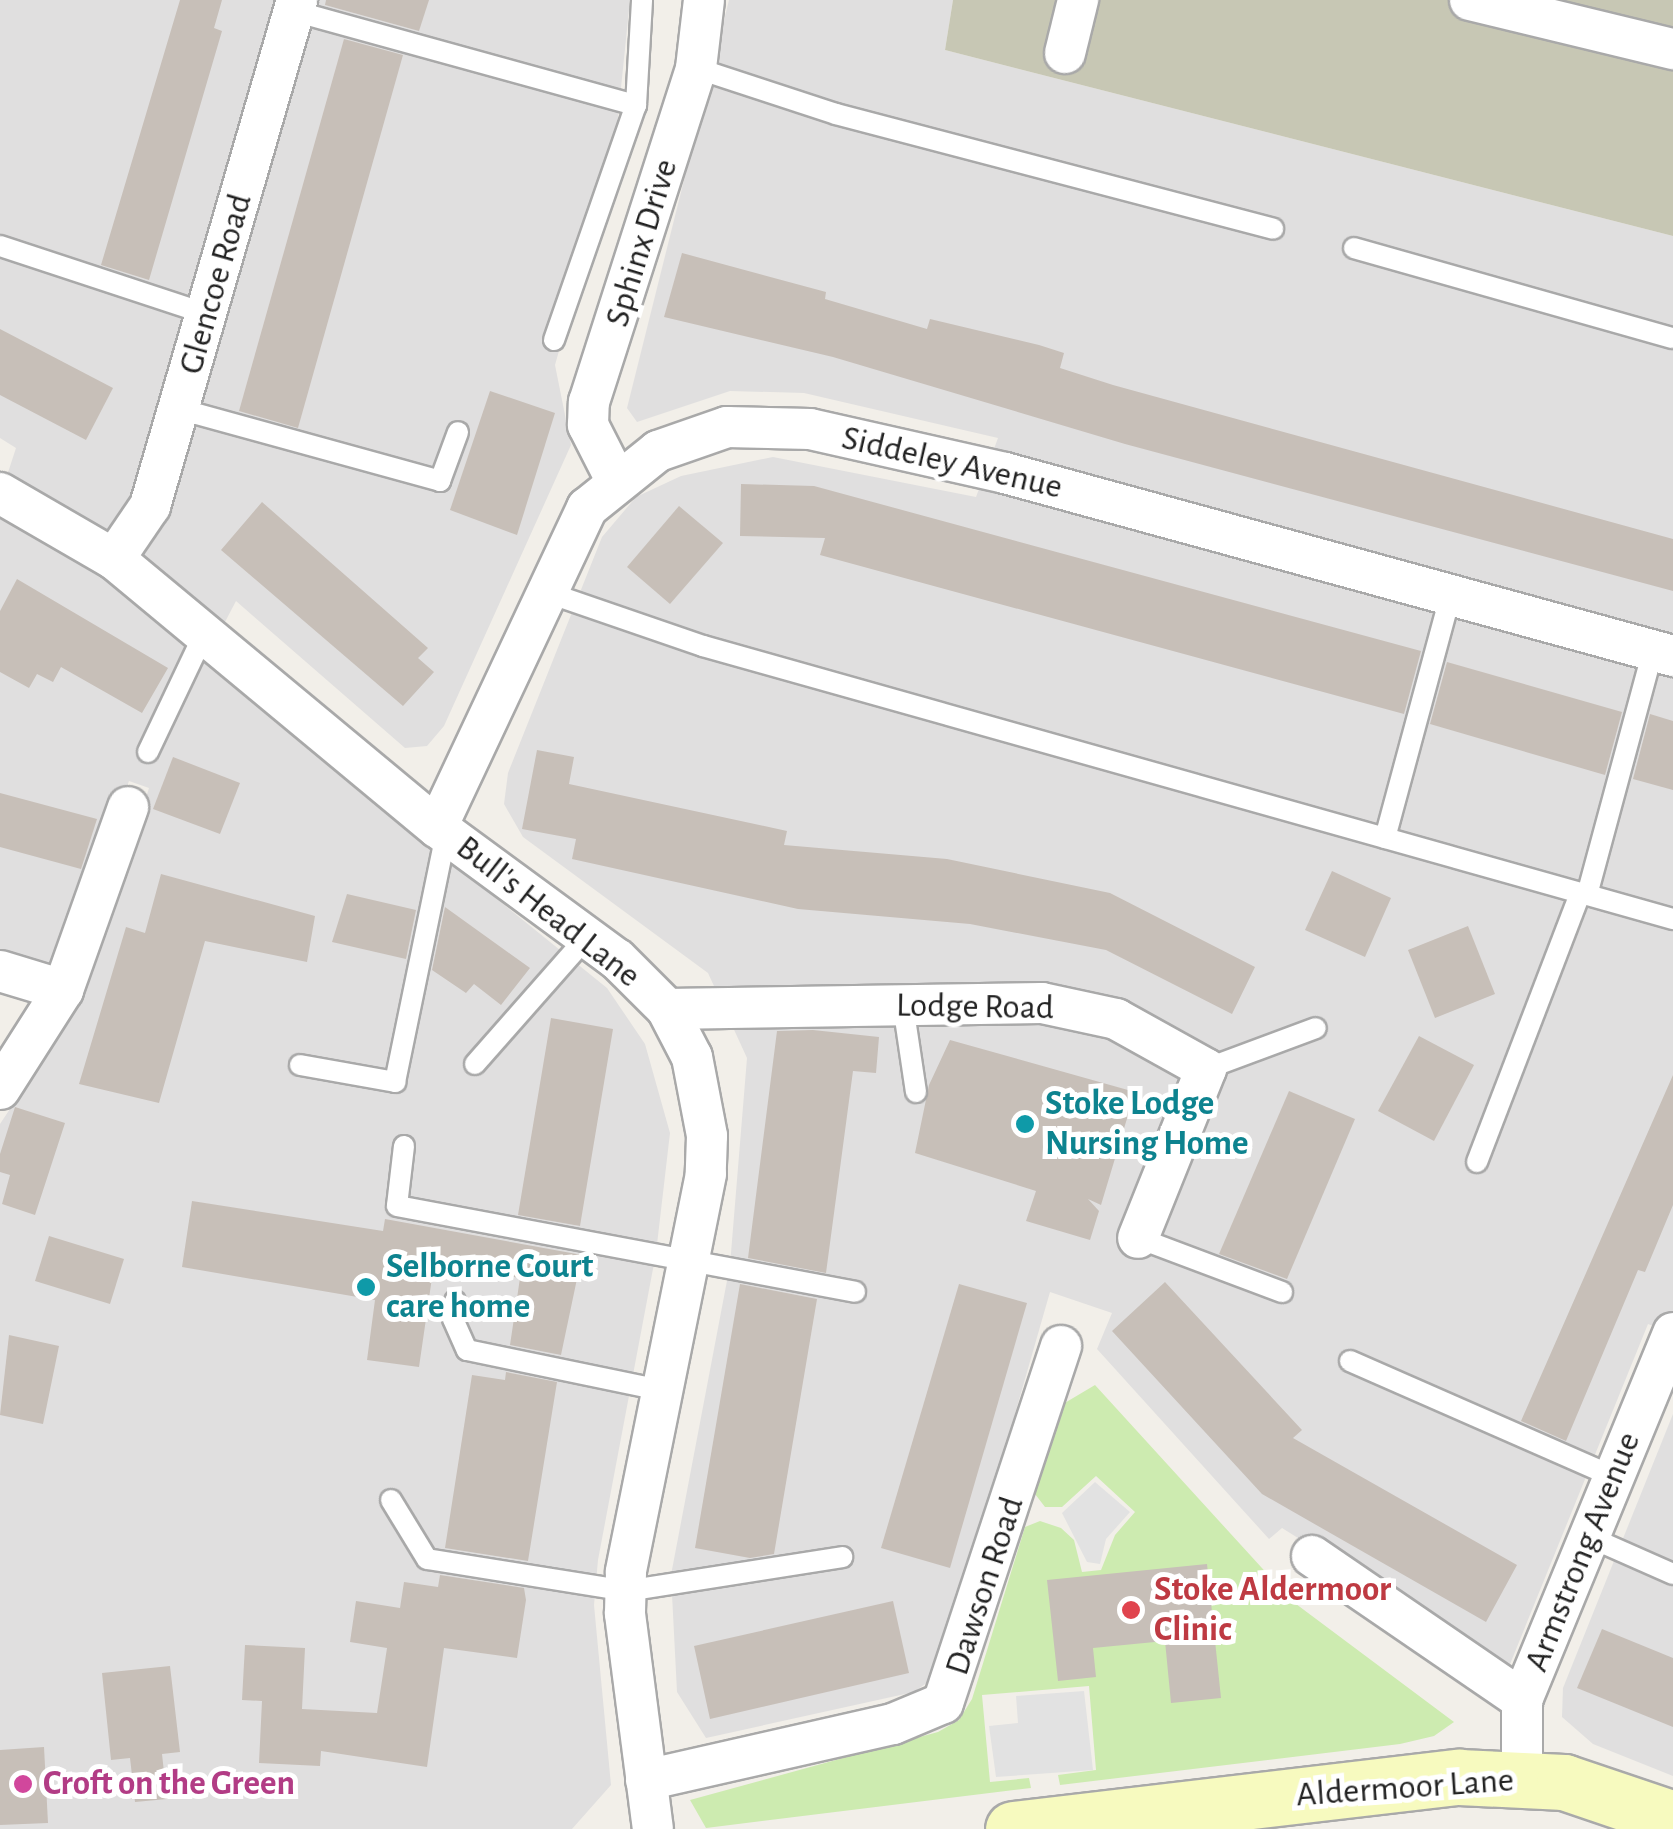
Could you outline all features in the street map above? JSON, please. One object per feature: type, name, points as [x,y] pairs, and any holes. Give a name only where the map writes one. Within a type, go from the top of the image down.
[{"type":"street","name":"Sphinx Drive","points":[[616,480],[588,425],[589,402],[696,68],[704,0]]},
{"type":"street","points":[[1065,54],[1078,0]]},
{"type":"street","points":[[1470,0],[1673,49]]},
{"type":"street","name":"Glencoe Road","points":[[114,559],[150,506],[296,5]]},
{"type":"street","name":"Siddeley Avenue","points":[[442,830],[546,592],[588,508],[616,480],[690,436],[726,427],[810,430],[1004,472],[1663,653]]},
{"type":"street","name":"Bull's Head Lane","points":[[0,493],[114,559],[442,830],[587,936],[668,1009],[692,1057],[707,1136],[626,1591],[653,1829]]},
{"type":"street","points":[[0,1089],[63,990],[128,807]]},
{"type":"street","points":[[0,972],[63,990]]},
{"type":"street","name":"Lodge Road","points":[[668,1009],[1042,1003],[1116,1020],[1206,1069]]},
{"type":"street","points":[[1138,1238],[1206,1069]]},
{"type":"street","name":"Armstrong Avenue","points":[[1522,1776],[1522,1700],[1673,1332]]},
{"type":"street","name":"Dawson Road","points":[[646,1780],[893,1724],[943,1703],[1062,1346]]},
{"type":"street","points":[[1312,1556],[1522,1700]]},
{"type":"street","name":"Aldermoor Lane","points":[[1013,1829],[1458,1777],[1522,1776],[1564,1782],[1673,1819]]},
{"type":"lane","points":[[554,340],[636,105],[642,0]]},
{"type":"lane","points":[[296,5],[636,105]]},
{"type":"lane","points":[[696,68],[836,114],[1274,229]]},
{"type":"lane","points":[[0,246],[206,314]]},
{"type":"lane","points":[[1354,248],[1673,338]]},
{"type":"lane","points":[[179,409],[440,481],[458,432]]},
{"type":"lane","points":[[546,592],[704,646],[1673,920]]},
{"type":"lane","points":[[1385,838],[1451,593]]},
{"type":"lane","points":[[148,752],[204,634]]},
{"type":"lane","points":[[1478,1162],[1583,894],[1663,653]]},
{"type":"lane","points":[[300,1064],[395,1082],[442,830]]},
{"type":"lane","points":[[475,1064],[587,936]]},
{"type":"lane","points":[[903,1005],[916,1092]]},
{"type":"lane","points":[[1206,1069],[1316,1028]]},
{"type":"lane","points":[[404,1146],[397,1206],[855,1292]]},
{"type":"lane","points":[[1138,1238],[1282,1292]]},
{"type":"lane","points":[[455,1300],[453,1320],[467,1350],[661,1390]]},
{"type":"lane","points":[[1350,1362],[1614,1478]]},
{"type":"lane","points":[[391,1500],[427,1559],[626,1591],[842,1557]]},
{"type":"lane","points":[[1589,1538],[1673,1574]]},
{"type":"shaded area","points":[[0,0],[630,0],[614,156],[555,365],[571,445],[444,726],[427,746],[405,748],[236,601],[204,662],[607,988],[645,1044],[670,1133],[656,1253],[598,1560],[594,1605],[611,1785],[572,1829],[0,1829],[0,1124],[79,1005],[149,788],[129,781],[62,958],[47,967],[0,953],[0,497],[16,448],[0,438]]},
{"type":"shaded area","points":[[729,0],[953,0],[945,50],[1673,236],[1673,1334],[1648,1324],[1508,1669],[1282,1528],[1269,1539],[1097,1349],[1112,1313],[1050,1292],[943,1664],[932,1679],[914,1692],[706,1738],[677,1692],[671,1575],[730,1265],[747,1058],[708,973],[523,837],[504,804],[508,773],[602,537],[636,497],[681,476],[773,457],[976,497],[998,438],[804,393],[730,391],[637,422],[627,408]]},
{"type":"shaded area","points":[[953,0],[1673,0],[1673,236],[945,50]]},
{"type":"shaded area","points":[[1673,1414],[1673,1776],[1593,1744],[1562,1717],[1563,1688]]},
{"type":"shaded area","points":[[1095,1482],[1130,1512],[1106,1539],[1100,1564],[1087,1562],[1062,1513]]},
{"type":"shaded area","points":[[1084,1691],[1093,1770],[996,1777],[989,1726],[1018,1723],[1016,1696]]},
{"type":"green space","points":[[1095,1385],[1292,1601],[1454,1722],[1434,1736],[1400,1744],[1060,1785],[1058,1775],[1096,1770],[1089,1686],[982,1695],[990,1782],[1029,1778],[1031,1788],[706,1828],[690,1800],[938,1732],[959,1720],[972,1699],[1025,1527],[1040,1521],[1061,1528],[1074,1540],[1082,1572],[1101,1570],[1115,1535],[1135,1512],[1096,1476],[1062,1507],[1045,1507],[1035,1494],[1063,1404]]},
{"type":"building","points":[[180,0],[222,0],[214,28],[222,31],[149,280],[101,265]]},
{"type":"building","points":[[326,0],[429,0],[419,31],[325,5]]},
{"type":"building","points":[[344,39],[403,55],[298,428],[239,411]]},
{"type":"building","points":[[682,253],[826,292],[825,299],[927,329],[930,319],[1039,345],[1064,353],[1060,368],[1113,385],[1673,539],[1673,591],[1125,444],[833,357],[664,317]]},
{"type":"building","points":[[0,329],[113,388],[86,440],[0,395]]},
{"type":"building","points":[[490,391],[555,413],[517,535],[450,510]]},
{"type":"building","points":[[741,484],[814,486],[1421,651],[1404,714],[820,555],[825,538],[740,536]]},
{"type":"building","points":[[262,502],[428,648],[418,658],[434,672],[403,706],[221,550]]},
{"type":"building","points":[[679,506],[723,543],[670,604],[627,567]]},
{"type":"building","points":[[17,579],[168,668],[142,713],[61,667],[53,682],[37,674],[29,688],[0,672],[0,611]]},
{"type":"building","points":[[1447,662],[1622,712],[1605,775],[1430,724]]},
{"type":"building","points":[[1650,714],[1673,721],[1673,790],[1633,779]]},
{"type":"building","points":[[537,750],[574,757],[569,784],[787,831],[784,845],[947,859],[1110,893],[1255,967],[1232,1014],[1106,950],[970,924],[798,909],[572,859],[576,839],[522,829]]},
{"type":"building","points":[[173,757],[240,783],[220,834],[153,809]]},
{"type":"building","points":[[0,793],[97,819],[81,869],[0,847]]},
{"type":"building","points":[[1332,871],[1391,898],[1365,957],[1305,930]]},
{"type":"building","points":[[161,874],[315,916],[307,962],[205,941],[159,1103],[79,1084],[126,927],[145,933]]},
{"type":"building","points":[[347,894],[416,910],[406,959],[332,942]]},
{"type":"building","points":[[445,907],[530,968],[501,1005],[474,984],[466,993],[432,970]]},
{"type":"building","points":[[1468,926],[1495,994],[1435,1018],[1408,950]]},
{"type":"building","points":[[551,1018],[613,1029],[580,1226],[518,1215]]},
{"type":"building","points":[[813,1030],[879,1037],[876,1073],[853,1071],[826,1273],[748,1258],[777,1031]]},
{"type":"building","points":[[1419,1036],[1474,1065],[1434,1141],[1378,1111]]},
{"type":"building","name":"Stoke Lodge Nursing Home","points":[[950,1040],[1135,1092],[1101,1205],[1088,1199],[1099,1211],[1090,1240],[1026,1221],[1036,1191],[915,1153],[929,1085]]},
{"type":"building","points":[[1673,1075],[1673,1205],[1645,1272],[1638,1270],[1566,1441],[1521,1421]]},
{"type":"building","points":[[1289,1091],[1355,1119],[1287,1279],[1219,1254]]},
{"type":"building","points":[[15,1107],[65,1123],[35,1215],[2,1204],[10,1175],[0,1172],[0,1154]]},
{"type":"building","name":"Selborne Court care home","points":[[192,1201],[383,1231],[385,1219],[582,1255],[561,1355],[510,1345],[520,1278],[434,1264],[419,1367],[367,1360],[375,1300],[182,1267]]},
{"type":"building","points":[[49,1236],[124,1259],[110,1304],[35,1281]]},
{"type":"building","points":[[1165,1282],[1302,1430],[1293,1438],[1517,1565],[1486,1622],[1262,1494],[1112,1331]]},
{"type":"building","points":[[740,1284],[817,1299],[774,1554],[750,1558],[695,1548]]},
{"type":"building","points":[[959,1284],[1027,1303],[950,1568],[881,1548]]},
{"type":"building","points":[[9,1335],[59,1346],[43,1424],[0,1415]]},
{"type":"building","points":[[506,1372],[557,1382],[528,1561],[445,1548],[472,1375],[505,1380]]},
{"type":"building","name":"Stoke Aldermoor Clinic","points":[[1207,1564],[1221,1698],[1171,1703],[1165,1641],[1093,1648],[1096,1677],[1058,1681],[1047,1580]]},
{"type":"building","points":[[440,1575],[524,1588],[526,1600],[517,1658],[444,1648],[427,1767],[321,1751],[320,1766],[259,1763],[262,1701],[242,1700],[245,1645],[305,1648],[302,1709],[377,1713],[387,1648],[350,1642],[356,1601],[400,1608],[404,1582],[438,1587]]},
{"type":"building","points":[[893,1601],[909,1673],[710,1719],[694,1646]]},
{"type":"building","points":[[1602,1629],[1673,1658],[1673,1727],[1577,1688]]},
{"type":"building","points":[[170,1666],[180,1752],[162,1754],[167,1799],[135,1802],[130,1758],[111,1760],[102,1673]]},
{"type":"building","name":"Croft on the Green","points":[[44,1747],[48,1823],[0,1825],[0,1750]]},
{"type":"place","name":"Stoke Lodge Nursing Home","points":[[1025,1124]]},
{"type":"place","name":"Selborne Court care home","points":[[366,1287]]},
{"type":"place","name":"Stoke Aldermoor Clinic","points":[[1131,1610]]},
{"type":"place","name":"Croft on the Green","points":[[23,1784]]}]
